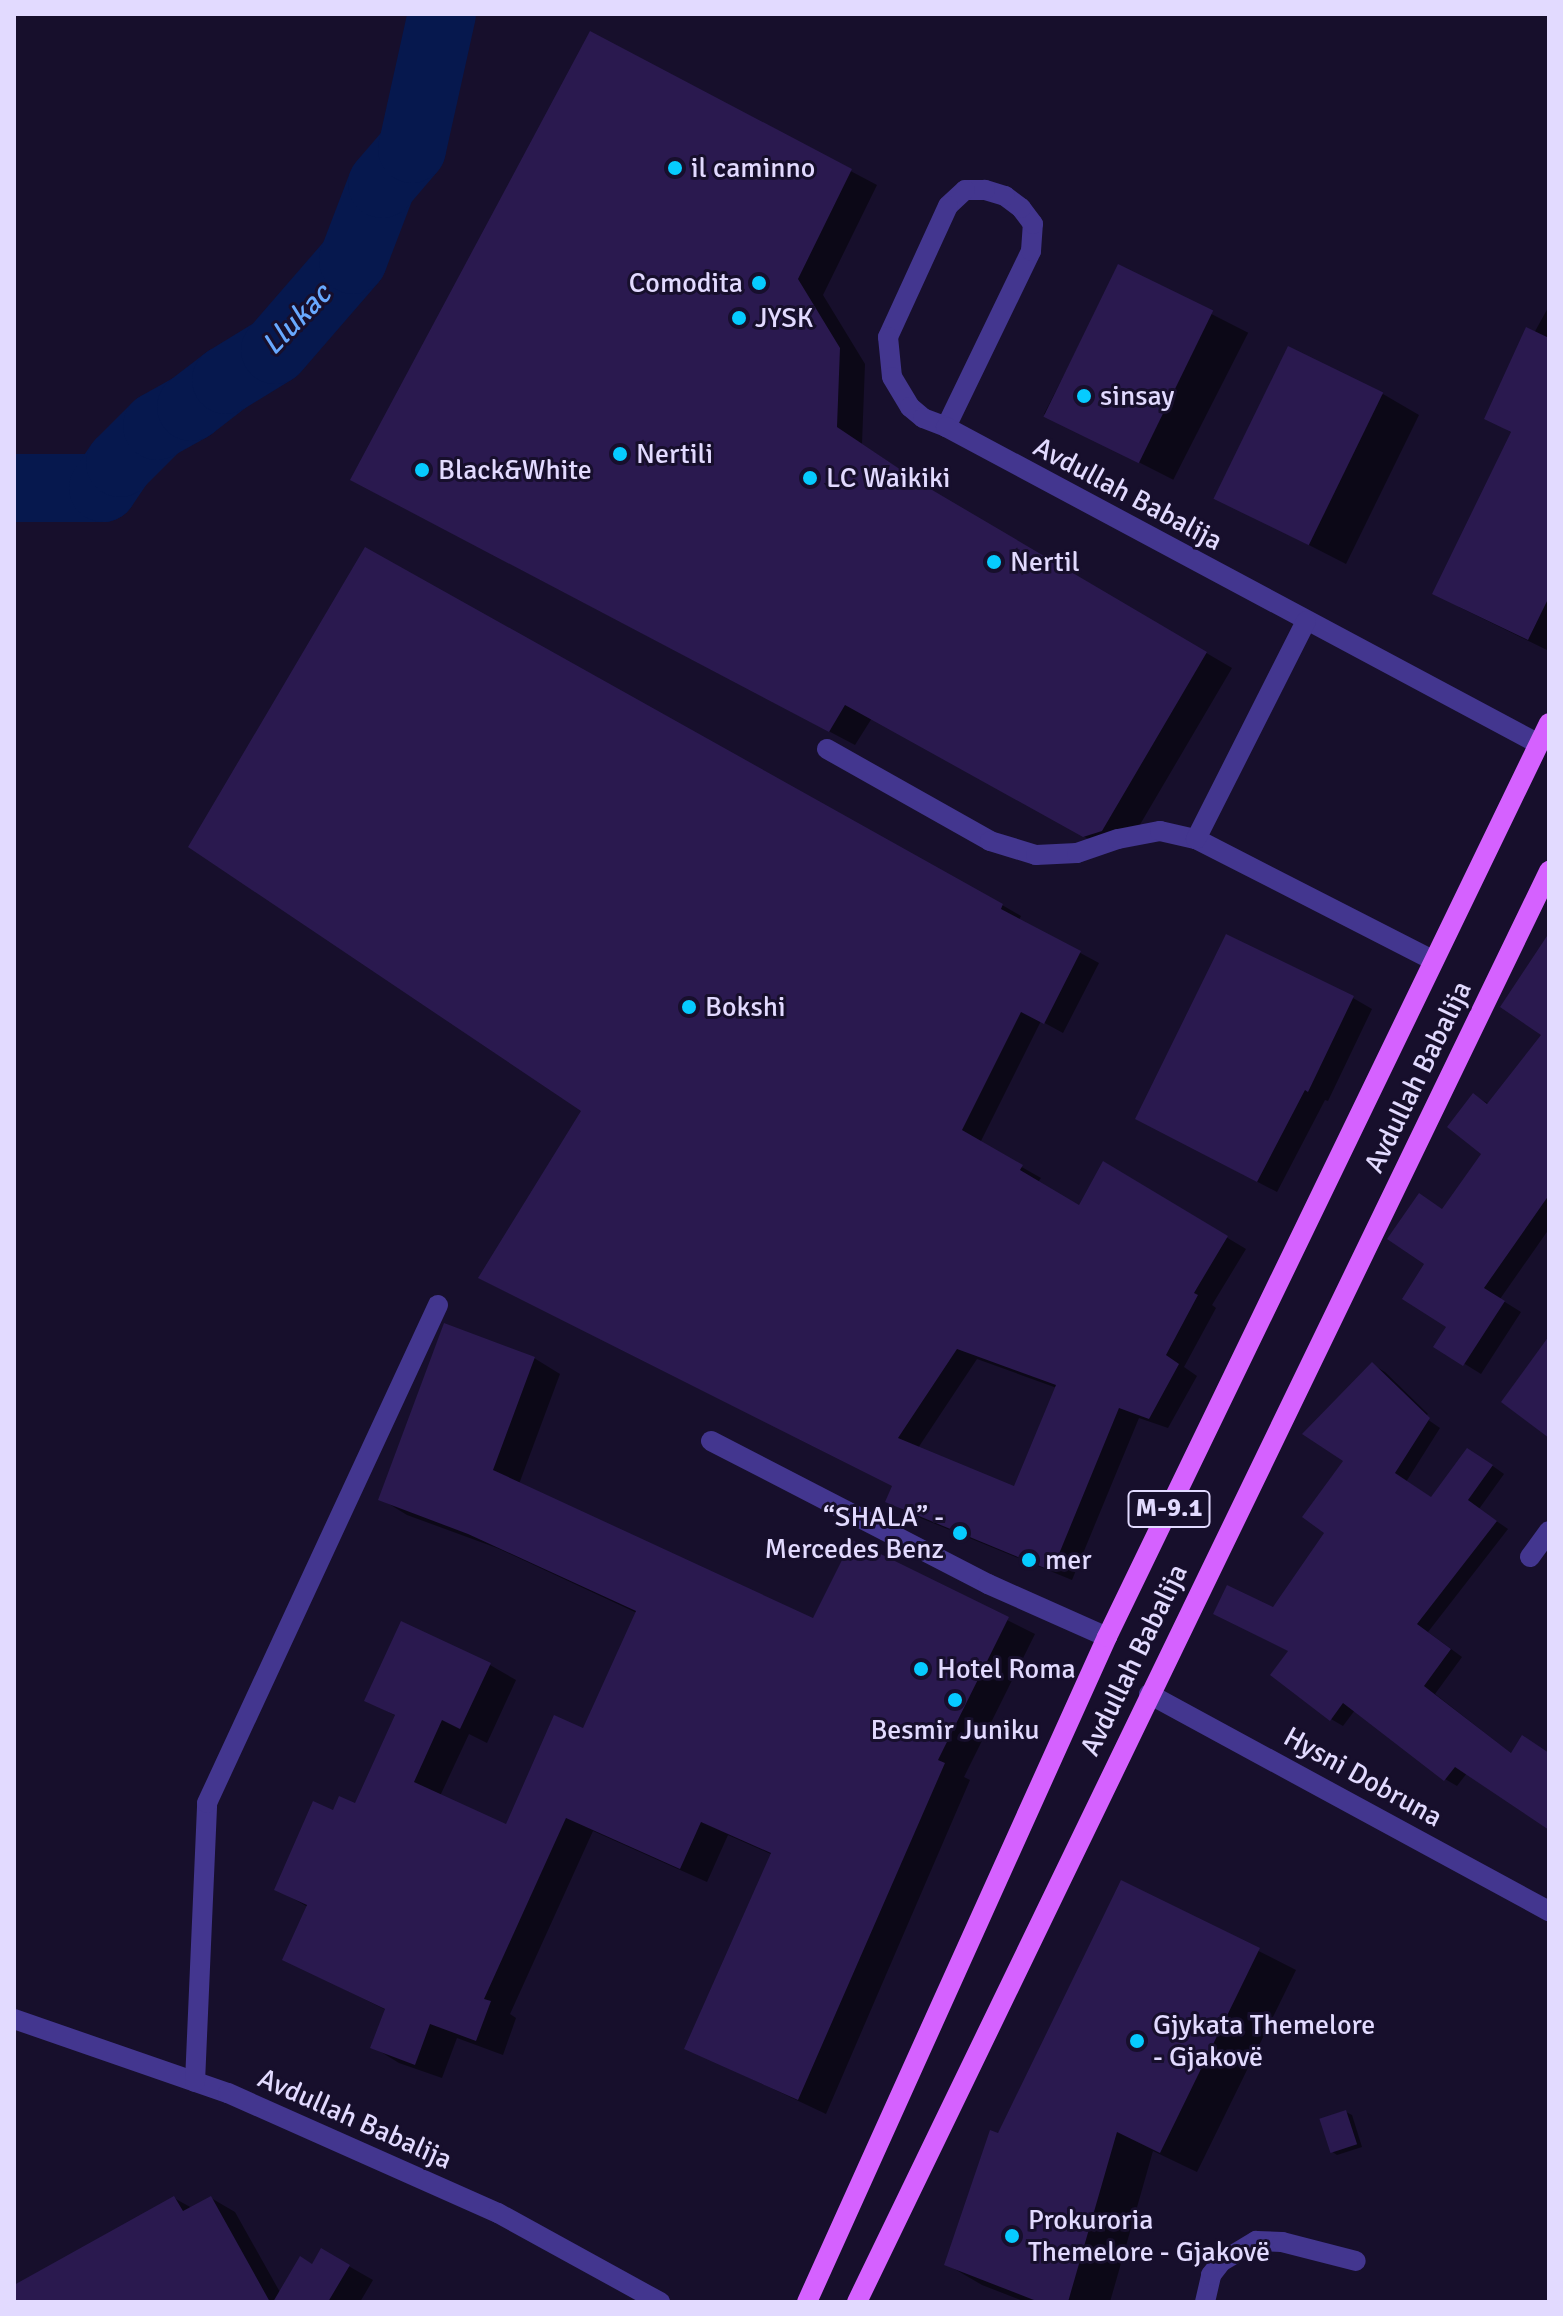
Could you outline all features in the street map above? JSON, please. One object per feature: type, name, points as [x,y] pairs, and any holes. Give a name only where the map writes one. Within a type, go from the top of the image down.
[{"type":"main road","name":"Avdullah Babalija","points":[[807,2302],[1107,1637],[1549,723]]},
{"type":"main road","name":"Avdullah Babalija","points":[[857,2302],[1549,871]]},
{"type":"street","name":"Avdullah Babalija","points":[[946,427],[1031,251],[1033,224],[1021,208],[1005,196],[985,190],[965,190],[948,206],[888,337],[888,360],[899,393],[923,418],[946,427],[1539,744]]},
{"type":"street","points":[[1196,839],[1306,621]]},
{"type":"street","points":[[827,749],[990,841],[1036,855],[1077,853],[1118,839],[1160,831],[1196,839],[1434,961]]},
{"type":"street","points":[[195,2082],[207,1803],[438,1305]]},
{"type":"street","name":"Avdullah Babalija","points":[[711,1441],[988,1584],[1107,1637]]},
{"type":"street","points":[[1530,1557],[1549,1531]]},
{"type":"street","name":"Hysni Dobruna","points":[[1149,1694],[1549,1911]]},
{"type":"street","name":"Avdullah Babalija","points":[[14,2019],[195,2082],[498,2213],[660,2302]]},
{"type":"street","points":[[1205,2302],[1211,2275],[1221,2262],[1256,2241],[1282,2242],[1356,2261]]},
{"type":"building","name":"Nertili","points":[[590,31],[852,169],[798,279],[840,348],[837,427],[922,484],[1207,652],[1102,831],[1083,837],[845,705],[829,732],[350,480]]},
{"type":"building","points":[[1118,264],[1213,310],[1139,463],[1043,417]]},
{"type":"building","points":[[1526,327],[1549,338],[1549,597],[1528,640],[1432,594],[1511,432],[1484,419]]},
{"type":"building","points":[[1288,346],[1383,392],[1309,545],[1213,499]]},
{"type":"building","name":"Bokshi","points":[[365,547],[1003,904],[1001,909],[1081,951],[1044,1024],[1021,1012],[962,1130],[1023,1165],[1020,1170],[1079,1205],[1103,1161],[1228,1236],[1194,1293],[1198,1295],[1166,1355],[1179,1364],[1149,1419],[1119,1408],[1052,1571],[885,1502],[892,1486],[478,1278],[581,1111],[188,847]],"holes":[[[957,1349],[1056,1385],[1014,1486],[898,1438]]]},
{"type":"building","points":[[1549,933],[1549,1195],[1484,1288],[1505,1301],[1463,1366],[1433,1347],[1446,1327],[1402,1299],[1424,1264],[1387,1239],[1419,1193],[1442,1209],[1481,1154],[1447,1127],[1473,1093],[1487,1104],[1541,1035],[1500,1007]]},
{"type":"building","points":[[1226,934],[1354,996],[1308,1092],[1305,1090],[1257,1182],[1135,1119]]},
{"type":"building","points":[[444,1323],[535,1357],[493,1470],[813,1618],[852,1540],[1009,1617],[938,1760],[945,1763],[798,2100],[684,2049],[771,1853],[701,1822],[680,1869],[566,1818],[484,1999],[491,2001],[476,2041],[430,2024],[415,2065],[370,2048],[385,2009],[282,1960],[307,1905],[274,1890],[313,1801],[333,1810],[339,1796],[355,1803],[395,1715],[364,1701],[401,1621],[491,1663],[460,1729],[442,1720],[414,1782],[506,1824],[554,1715],[583,1728],[636,1611],[468,1534],[378,1500]]},
{"type":"building","points":[[1549,1336],[1549,1438],[1501,1402]]},
{"type":"building","points":[[1372,1362],[1430,1418],[1395,1473],[1431,1497],[1467,1448],[1493,1465],[1468,1500],[1497,1521],[1417,1624],[1451,1649],[1424,1686],[1511,1753],[1522,1735],[1549,1753],[1549,1830],[1455,1767],[1444,1781],[1343,1703],[1330,1721],[1270,1675],[1288,1651],[1213,1614],[1227,1585],[1273,1607],[1324,1533],[1302,1517],[1343,1461],[1302,1434]]},
{"type":"building","points":[[1121,1880],[1260,1948],[1160,2153],[1117,2132],[1068,2302],[1039,2302],[944,2265],[990,2130],[998,2133]]},
{"type":"building","points":[[1346,2110],[1357,2144],[1330,2153],[1319,2119]]},
{"type":"building","points":[[174,2196],[183,2211],[211,2196],[270,2302],[14,2302],[14,2285]]},
{"type":"building","points":[[321,2248],[350,2265],[328,2302],[273,2302],[300,2256],[312,2264]]},
{"type":"waterway","name":"Llukac","points":[[14,488],[103,488],[120,463],[157,426],[191,407],[226,380],[275,350],[353,260],[382,184],[412,149],[442,14]]},
{"type":"place","name":"il caminno","points":[[675,168]]},
{"type":"place","name":"Comodita","points":[[759,283]]},
{"type":"place","name":"JYSK","points":[[739,318]]},
{"type":"place","name":"sinsay","points":[[1084,396]]},
{"type":"place","name":"Nertili","points":[[620,454]]},
{"type":"place","name":"Black&White","points":[[422,470]]},
{"type":"place","name":"LC Waikiki","points":[[810,478]]},
{"type":"place","name":"Nertil","points":[[994,562]]},
{"type":"place","name":"Bokshi","points":[[689,1007]]},
{"type":"place","name":"“SHALA” - Mercedes Benz","points":[[960,1533]]},
{"type":"place","name":"mer","points":[[1029,1560]]},
{"type":"place","name":"Hotel Roma","points":[[921,1669]]},
{"type":"place","name":"Besmir Juniku","points":[[955,1700]]},
{"type":"place","name":"Gjykata Themelore - Gjakovë","points":[[1137,2041]]},
{"type":"place","name":"Prokuroria Themelore - Gjakovë","points":[[1012,2236]]}]
